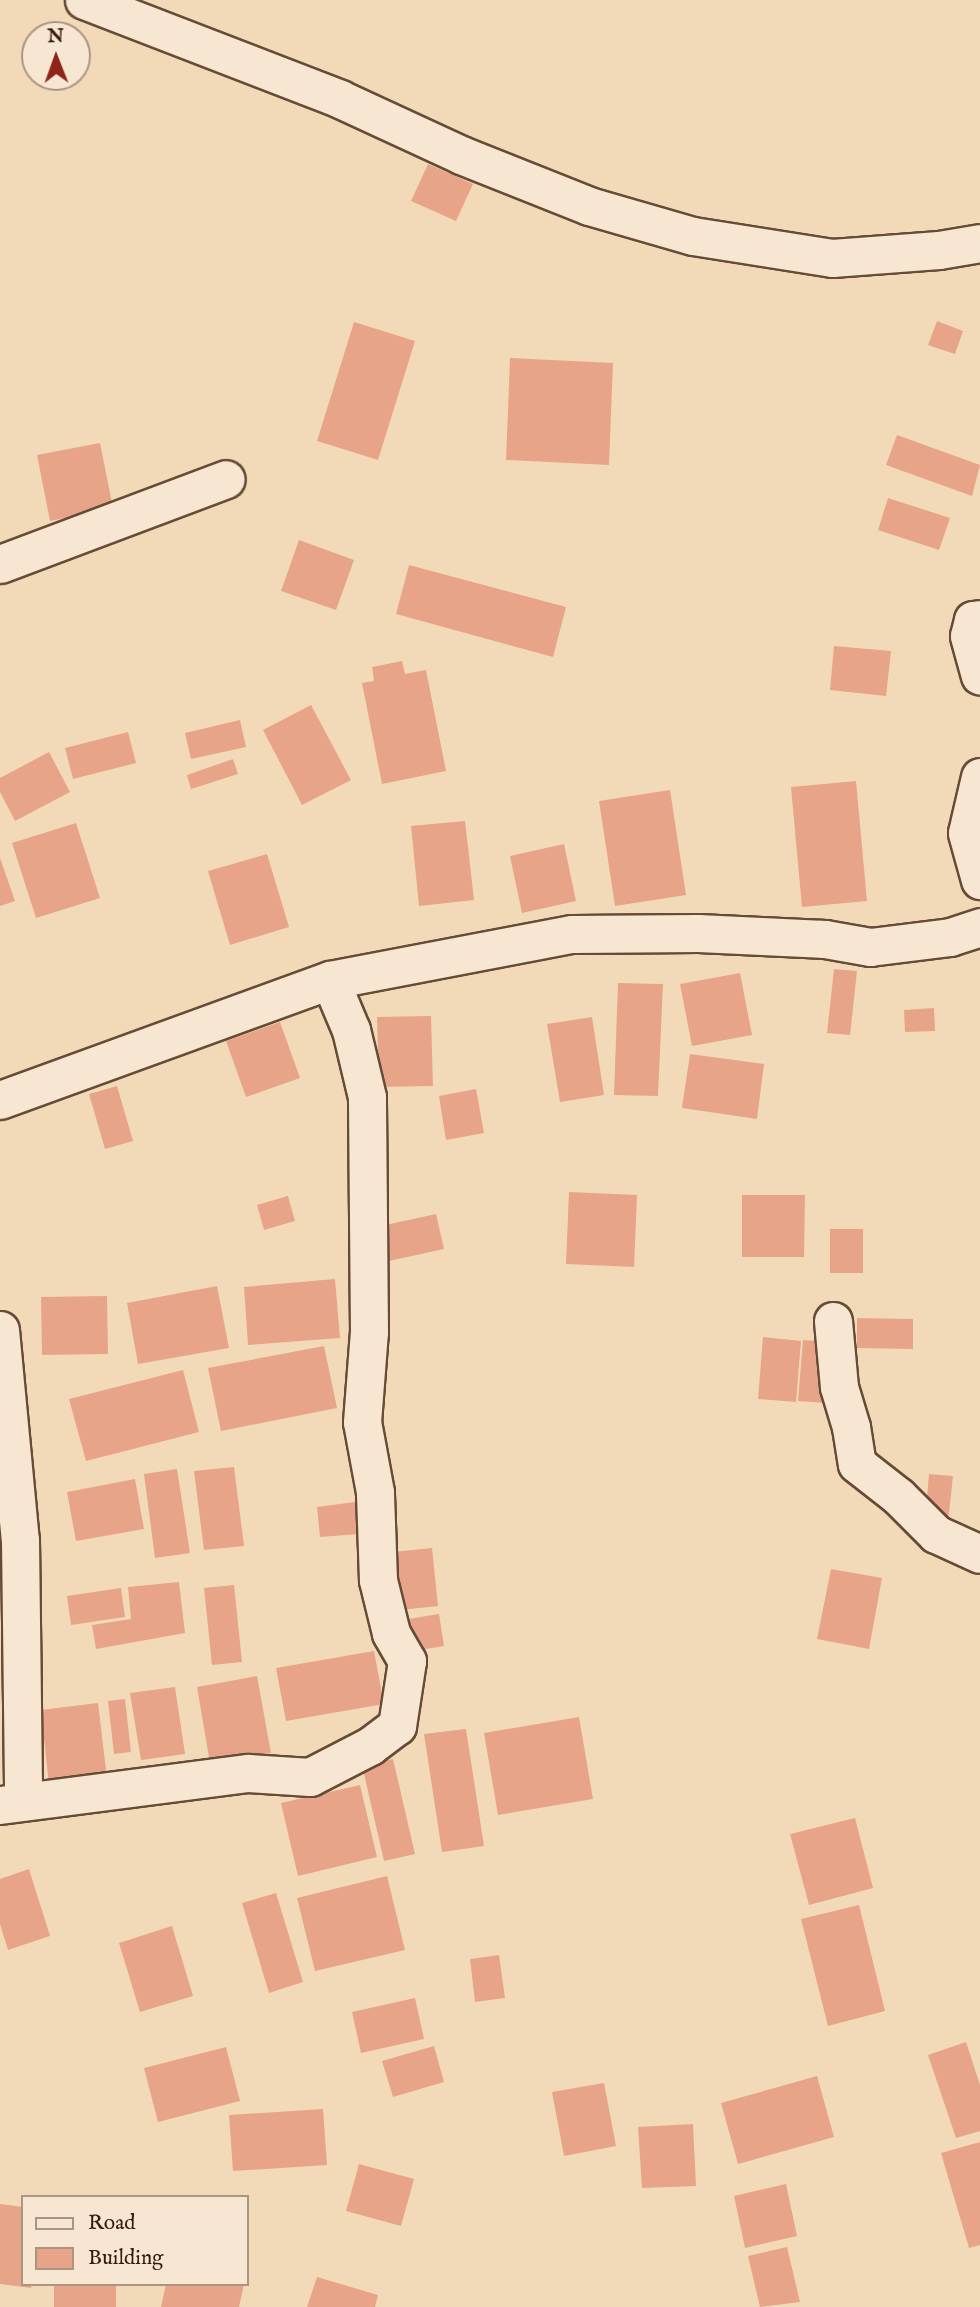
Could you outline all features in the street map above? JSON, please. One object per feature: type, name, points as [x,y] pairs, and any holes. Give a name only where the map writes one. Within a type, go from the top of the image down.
[{"type":"street","points":[[84,0],[340,99],[461,155],[589,206],[693,236],[832,258],[939,250],[980,243]]},
{"type":"street","points":[[0,564],[226,479]]},
{"type":"street","points":[[980,619],[973,620],[969,636],[980,676]]},
{"type":"street","points":[[980,777],[967,833],[980,880]]},
{"type":"street","points":[[0,1100],[330,980],[572,934],[698,933],[825,939],[870,947],[950,936],[980,927]]},
{"type":"street","points":[[0,1330],[20,1540],[12,1803],[248,1773],[310,1777],[370,1746],[397,1726],[407,1661],[391,1633],[378,1580],[374,1492],[362,1422],[369,1332],[367,1097],[351,1030],[330,980]]},
{"type":"street","points":[[833,1321],[839,1387],[851,1427],[857,1464],[898,1496],[936,1534],[980,1554]]},
{"type":"building","points":[[428,164],[473,184],[456,221],[411,201]]},
{"type":"building","points":[[937,321],[963,331],[955,354],[928,345]]},
{"type":"building","points":[[354,322],[415,341],[378,460],[317,441]]},
{"type":"building","points":[[510,358],[613,363],[609,465],[506,460]]},
{"type":"building","points":[[897,435],[980,465],[972,496],[886,465]]},
{"type":"building","points":[[100,443],[113,508],[50,521],[37,455]]},
{"type":"building","points":[[888,498],[950,518],[939,550],[878,530]]},
{"type":"building","points":[[299,540],[354,560],[336,610],[281,591]]},
{"type":"building","points":[[409,565],[566,607],[553,657],[396,614]]},
{"type":"building","points":[[834,646],[891,651],[886,696],[830,690]]},
{"type":"building","points":[[402,661],[405,674],[426,670],[446,771],[382,784],[362,683],[374,681],[372,667]]},
{"type":"building","points":[[311,705],[351,780],[302,805],[263,730]]},
{"type":"building","points":[[240,720],[246,747],[191,759],[185,733]]},
{"type":"building","points":[[128,732],[136,763],[73,779],[65,748]]},
{"type":"building","points":[[49,752],[70,792],[15,821],[0,792],[0,778]]},
{"type":"building","points":[[233,759],[238,774],[191,789],[187,775]]},
{"type":"building","points":[[856,781],[867,901],[802,907],[791,787]]},
{"type":"building","points":[[670,790],[686,895],[615,906],[599,801]]},
{"type":"building","points":[[465,821],[474,900],[419,906],[411,826]]},
{"type":"building","points":[[76,823],[100,898],[36,918],[12,843]]},
{"type":"building","points":[[564,844],[576,901],[522,913],[510,856]]},
{"type":"building","points":[[267,854],[289,927],[230,945],[208,871]]},
{"type":"building","points":[[0,858],[15,901],[0,906]]},
{"type":"building","points":[[834,969],[857,971],[850,1035],[827,1033]]},
{"type":"building","points":[[740,973],[752,1035],[692,1046],[680,984]]},
{"type":"building","points":[[618,983],[663,984],[658,1096],[614,1095]]},
{"type":"building","points":[[934,1008],[935,1031],[905,1032],[904,1010]]},
{"type":"building","points":[[431,1016],[433,1086],[379,1087],[377,1017]]},
{"type":"building","points":[[592,1017],[604,1095],[560,1102],[547,1024]]},
{"type":"building","points":[[280,1022],[300,1078],[246,1097],[226,1041]]},
{"type":"building","points":[[690,1054],[764,1064],[757,1119],[682,1108]]},
{"type":"building","points":[[117,1086],[133,1141],[105,1149],[89,1094]]},
{"type":"building","points":[[476,1089],[484,1133],[446,1140],[439,1096]]},
{"type":"building","points":[[569,1192],[637,1195],[634,1267],[566,1264]]},
{"type":"building","points":[[742,1195],[805,1195],[804,1257],[742,1257]]},
{"type":"building","points":[[288,1196],[295,1221],[264,1230],[257,1205]]},
{"type":"building","points":[[436,1214],[444,1249],[389,1261],[381,1226]]},
{"type":"building","points":[[830,1229],[863,1229],[863,1273],[830,1273]]},
{"type":"building","points":[[335,1279],[340,1338],[248,1345],[244,1287]]},
{"type":"building","points":[[217,1286],[229,1348],[138,1364],[127,1303]]},
{"type":"building","points":[[107,1296],[108,1354],[42,1355],[41,1297]]},
{"type":"building","points":[[857,1318],[913,1319],[913,1349],[857,1348]]},
{"type":"building","points":[[763,1337],[801,1341],[796,1402],[758,1399]]},
{"type":"building","points":[[803,1340],[831,1342],[826,1403],[798,1401]]},
{"type":"building","points":[[324,1346],[337,1408],[221,1431],[208,1368]]},
{"type":"building","points":[[183,1370],[199,1432],[86,1461],[69,1399]]},
{"type":"building","points":[[234,1467],[244,1546],[204,1550],[194,1471]]},
{"type":"building","points":[[177,1469],[190,1553],[155,1558],[144,1474]]},
{"type":"building","points":[[929,1474],[953,1476],[948,1522],[925,1520]]},
{"type":"building","points":[[135,1479],[144,1529],[76,1541],[67,1492]]},
{"type":"building","points":[[355,1502],[359,1534],[320,1537],[317,1507]]},
{"type":"building","points":[[432,1548],[438,1606],[400,1610],[393,1552]]},
{"type":"building","points":[[831,1569],[882,1578],[869,1649],[817,1639]]},
{"type":"building","points":[[179,1582],[185,1633],[96,1649],[92,1625],[131,1619],[128,1587]]},
{"type":"building","points":[[234,1585],[242,1662],[212,1665],[204,1588]]},
{"type":"building","points":[[121,1588],[125,1617],[71,1625],[67,1596]]},
{"type":"building","points":[[439,1614],[444,1646],[407,1652],[402,1620]]},
{"type":"building","points":[[374,1651],[384,1704],[286,1721],[276,1668]]},
{"type":"building","points":[[257,1676],[271,1753],[210,1763],[197,1687]]},
{"type":"building","points":[[175,1687],[185,1754],[141,1760],[130,1693]]},
{"type":"building","points":[[125,1699],[131,1752],[114,1754],[108,1701]]},
{"type":"building","points":[[98,1703],[107,1778],[49,1785],[41,1710]]},
{"type":"building","points":[[579,1717],[593,1799],[498,1815],[484,1733]]},
{"type":"building","points":[[466,1729],[484,1846],[442,1852],[424,1734]]},
{"type":"building","points":[[393,1759],[415,1854],[384,1861],[362,1765]]},
{"type":"building","points":[[360,1785],[377,1857],[298,1876],[281,1803]]},
{"type":"building","points":[[855,1818],[873,1888],[809,1905],[790,1834]]},
{"type":"building","points":[[29,1869],[50,1936],[8,1950],[0,1924],[0,1879]]},
{"type":"building","points":[[387,1876],[405,1950],[315,1971],[297,1898]]},
{"type":"building","points":[[276,1893],[303,1982],[269,1993],[242,1903]]},
{"type":"building","points":[[859,1905],[885,2011],[828,2026],[801,1919]]},
{"type":"building","points":[[172,1926],[193,1996],[140,2012],[119,1943]]},
{"type":"building","points":[[499,1955],[505,1998],[475,2002],[470,1959]]},
{"type":"building","points":[[415,1998],[424,2039],[361,2053],[352,2012]]},
{"type":"building","points":[[966,2042],[980,2085],[980,2131],[956,2138],[928,2055]]},
{"type":"building","points":[[434,2046],[444,2082],[393,2097],[382,2061]]},
{"type":"building","points":[[226,2047],[240,2101],[158,2122],[144,2068]]},
{"type":"building","points":[[817,2076],[834,2137],[738,2164],[721,2103]]},
{"type":"building","points":[[604,2083],[616,2146],[564,2156],[552,2092]]},
{"type":"building","points":[[323,2109],[327,2165],[233,2171],[229,2115]]},
{"type":"building","points":[[693,2124],[696,2186],[642,2188],[638,2127]]},
{"type":"building","points":[[980,2142],[980,2245],[969,2248],[941,2153]]},
{"type":"building","points":[[359,2164],[414,2179],[401,2226],[346,2211]]},
{"type":"building","points":[[786,2184],[797,2236],[745,2248],[734,2196]]},
{"type":"building","points":[[0,2204],[21,2207],[21,2286],[31,2288],[0,2284]]},
{"type":"building","points":[[787,2247],[800,2302],[760,2307],[748,2256]]},
{"type":"building","points":[[317,2277],[378,2295],[375,2307],[307,2307]]},
{"type":"building","points":[[54,2286],[116,2286],[116,2307],[54,2307]]},
{"type":"building","points":[[166,2286],[244,2286],[239,2307],[161,2307]]}]
